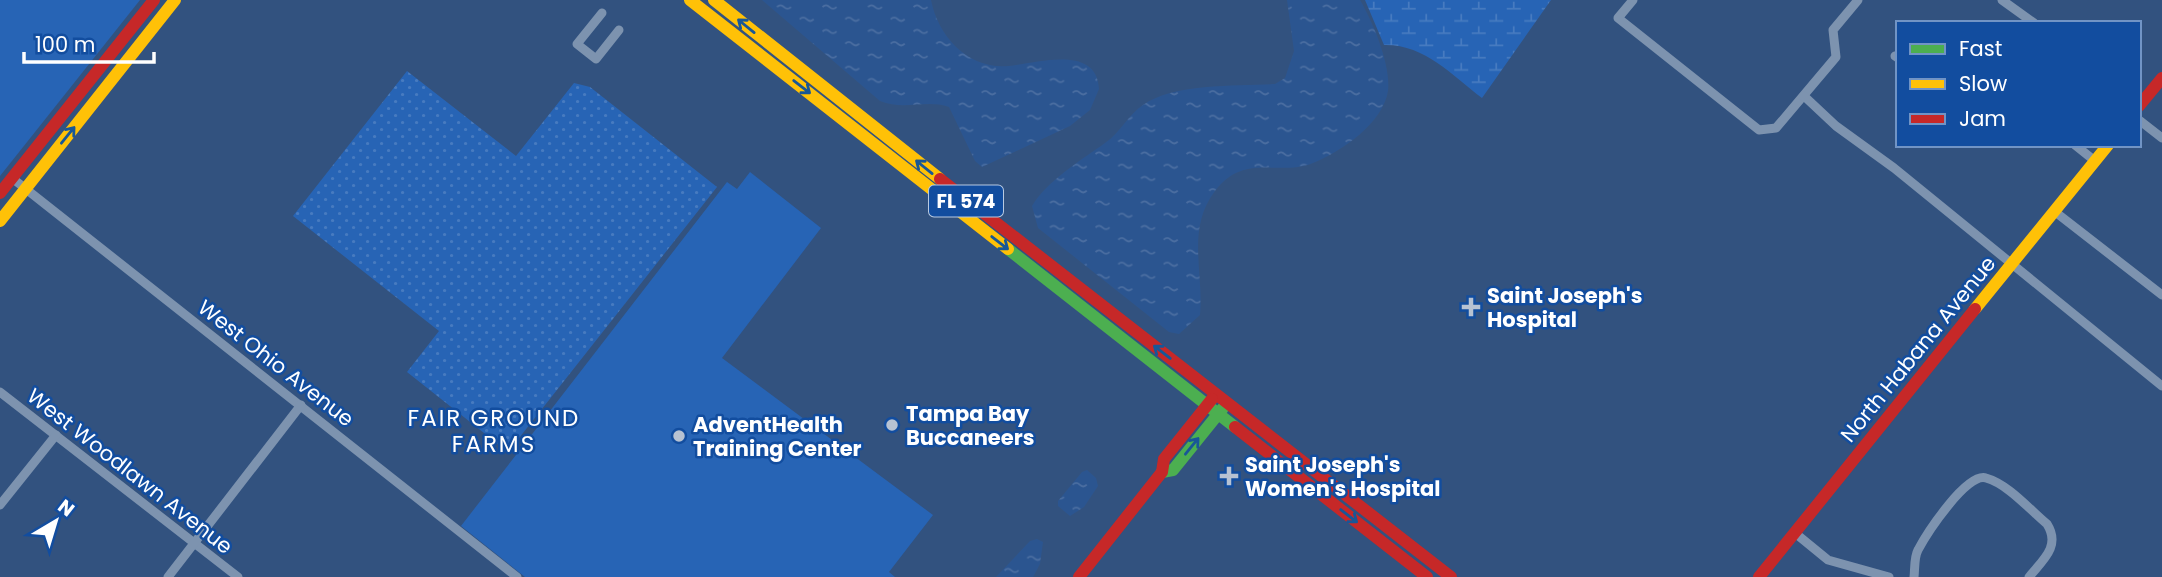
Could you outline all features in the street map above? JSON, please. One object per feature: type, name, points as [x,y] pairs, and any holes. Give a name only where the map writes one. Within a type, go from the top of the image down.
[{"type":"main road","points":[[0,193],[154,0]]},
{"type":"main road","points":[[0,221],[175,0]]},
{"type":"main road","name":"FL 574","points":[[690,0],[1421,575]]},
{"type":"main road","name":"FL 574","points":[[714,0],[987,217],[1451,577]]},
{"type":"main road","points":[[139,20],[152,30]]},
{"type":"main road","points":[[2141,104],[2162,78]]},
{"type":"main road","name":"North Habana Avenue","points":[[1759,577],[2106,147]]},
{"type":"main road","points":[[1079,577],[1162,472],[1164,459],[1216,393]]},
{"type":"main road","points":[[1162,472],[1173,470],[1228,402]]},
{"type":"street","points":[[1633,0],[1618,18],[1759,130],[1776,128],[1836,57],[1833,30],[1858,0]]},
{"type":"street","points":[[2002,0],[2031,21]]},
{"type":"street","points":[[601,13],[578,44],[596,59],[619,30]]},
{"type":"street","points":[[1804,96],[1836,126],[1894,168],[2162,386]]},
{"type":"street","points":[[2141,122],[2162,138]]},
{"type":"street","points":[[2078,147],[2095,161]]},
{"type":"street","name":"West Ohio Avenue","points":[[12,178],[517,577]]},
{"type":"street","points":[[2054,211],[2162,295]]},
{"type":"street","name":"West Woodlawn Avenue","points":[[0,392],[238,577]]},
{"type":"street","points":[[168,577],[301,405]]},
{"type":"street","points":[[0,505],[56,435]]},
{"type":"street","points":[[1914,577],[1916,553],[1962,487],[1974,478],[1983,476],[1995,482],[2047,524],[2053,533],[2049,554],[2029,577]]},
{"type":"street","points":[[1795,533],[1828,560],[1889,577]]},
{"type":"street","points":[[1421,575],[1430,560]]},
{"type":"green space","points":[[0,0],[140,0],[0,176]]},
{"type":"green space","points":[[1365,0],[1551,0],[1482,98],[1425,55],[1398,46],[1384,45]]},
{"type":"green space","points":[[407,71],[516,156],[574,83],[590,87],[717,187],[508,452],[407,372],[439,331],[293,216]]},
{"type":"green space","name":"AdventHealth Training Center","points":[[750,172],[821,228],[722,358],[933,515],[889,572],[895,577],[525,577],[461,526],[727,182],[737,189]]},
{"type":"water","points":[[762,0],[931,0],[940,26],[957,48],[968,56],[994,66],[1049,60],[1077,61],[1088,66],[1096,75],[1099,89],[1090,110],[1070,126],[982,167],[975,161],[949,107],[932,104],[898,105],[880,101]]},
{"type":"water","points":[[1287,0],[1360,0],[1375,32],[1387,69],[1388,91],[1384,103],[1359,135],[1324,158],[1300,167],[1250,169],[1226,179],[1206,205],[1201,220],[1198,251],[1200,315],[1179,334],[1169,332],[1038,228],[1032,206],[1056,179],[1110,139],[1138,109],[1156,98],[1188,89],[1275,84],[1285,78],[1294,51]]},
{"type":"water","points":[[1087,470],[1096,478],[1098,486],[1084,507],[1070,516],[1058,506],[1058,501],[1082,472]]},
{"type":"water","points":[[1037,539],[1043,542],[1040,564],[1033,577],[996,577],[1030,541]]},
{"type":"traffic: fast","points":[[1008,249],[1235,427]]},
{"type":"traffic: fast","points":[[1162,472],[1173,470],[1223,408]]},
{"type":"traffic: slow","points":[[0,221],[175,0]]},
{"type":"traffic: slow","points":[[690,0],[1008,249]]},
{"type":"traffic: slow","points":[[714,0],[940,179]]},
{"type":"traffic: slow","points":[[1975,309],[2106,147]]},
{"type":"traffic: jam","points":[[0,193],[154,0]]},
{"type":"traffic: jam","points":[[2141,104],[2162,78]]},
{"type":"traffic: jam","points":[[940,179],[1451,577]]},
{"type":"traffic: jam","points":[[1759,577],[1975,309]]},
{"type":"traffic: jam","points":[[1079,577],[1162,472],[1164,459],[1212,399]]},
{"type":"traffic: jam","points":[[1235,427],[1427,577]]},
{"type":"place","name":"Saint Joseph's Hospital","points":[[1471,307]]},
{"type":"place","name":"Tampa Bay Buccaneers","points":[[892,425]]},
{"type":"place","name":"AdventHealth Training Center","points":[[679,436]]},
{"type":"place","name":"Saint Joseph's Women's Hospital","points":[[1229,476]]},
{"type":"district","name":"FAIR GROUND FARMS","points":[[494,431]]}]
